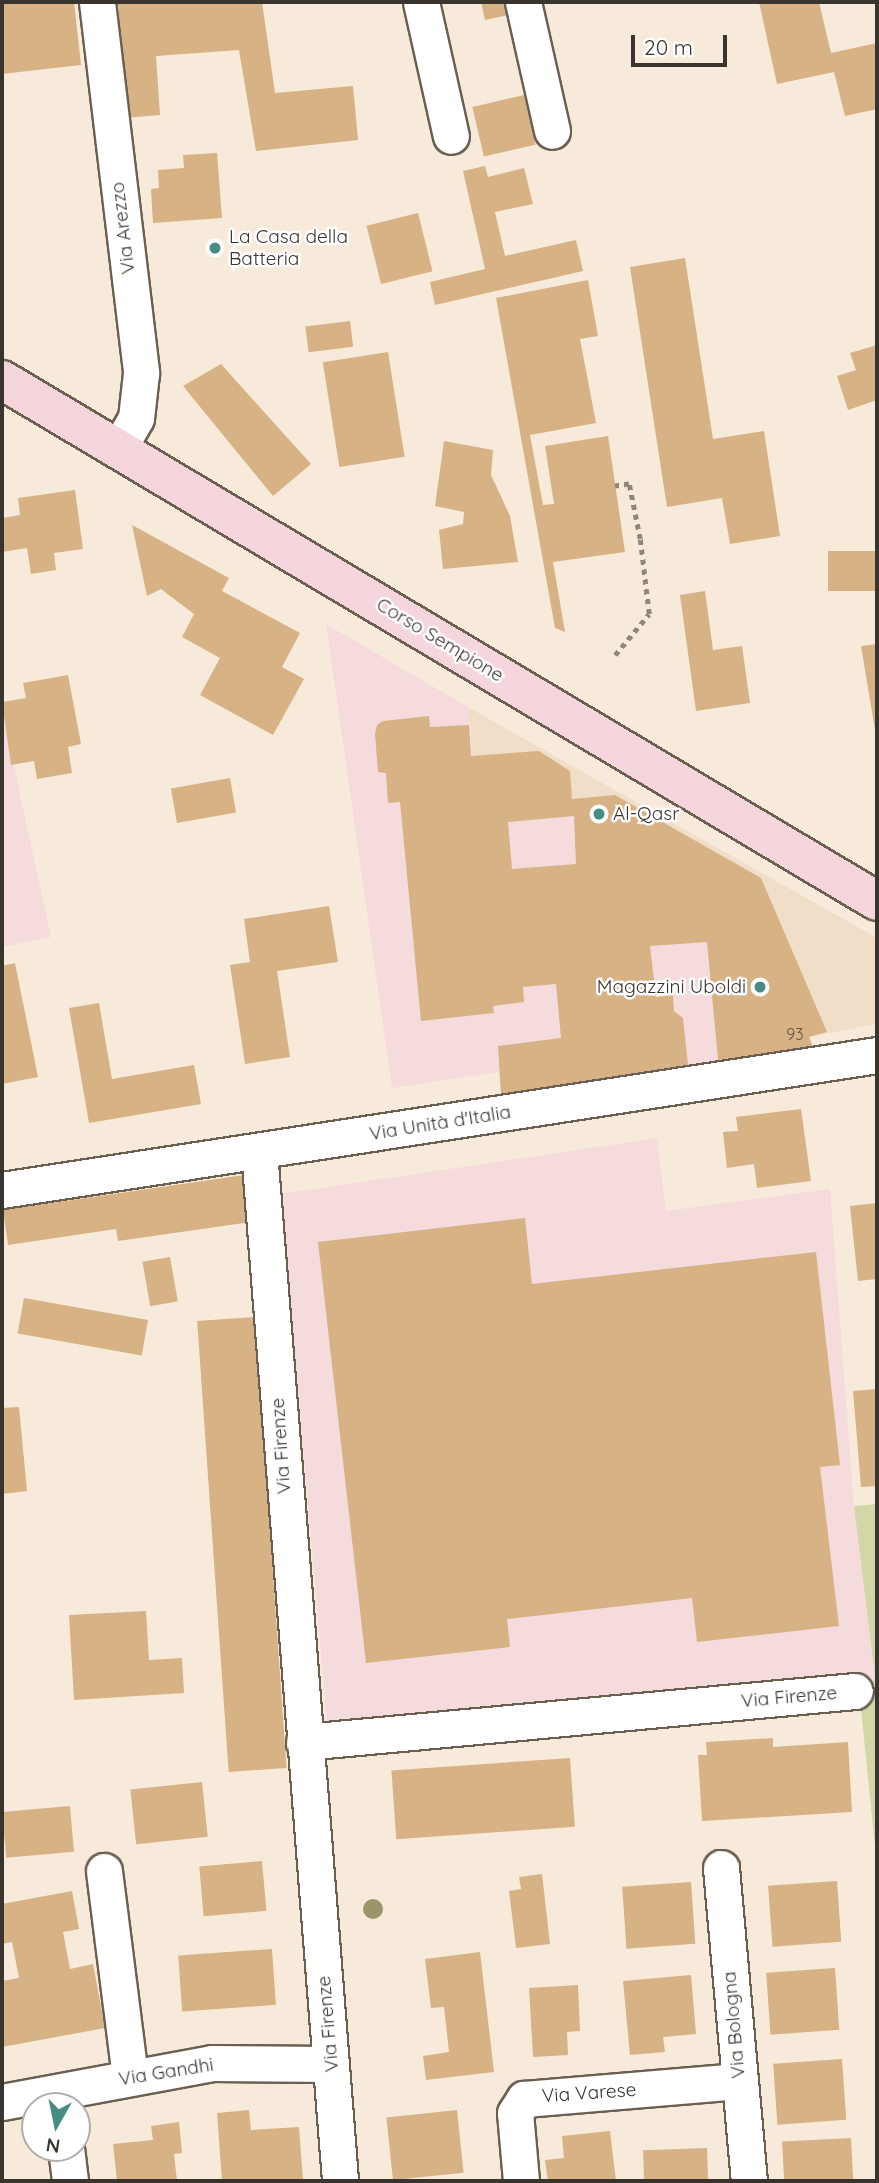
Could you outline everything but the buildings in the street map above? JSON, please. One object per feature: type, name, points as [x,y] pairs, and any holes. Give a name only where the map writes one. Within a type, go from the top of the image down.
[{"type":"main road","name":"Corso Sempione","points":[[2,380],[877,901]]},
{"type":"street","name":"Via Arezzo","points":[[97,2],[141,373],[136,418],[129,436],[118,449]]},
{"type":"street","points":[[421,2],[452,136]]},
{"type":"street","points":[[523,2],[552,131]]},
{"type":"street","name":"Via Unità d'Italia","points":[[2,1190],[877,1055]]},
{"type":"street","name":"Via Firenze","points":[[259,1151],[340,2181]]},
{"type":"street","name":"Via Firenze","points":[[304,1742],[855,1691]]},
{"type":"street","name":"Via Bologna","points":[[721,1868],[749,2181]]},
{"type":"street","points":[[104,1871],[130,2077]]},
{"type":"street","name":"Via Gandhi","points":[[80,2092],[130,2077],[212,2063],[331,2064]]},
{"type":"street","name":"Via Varese","points":[[521,2181],[514,2113],[524,2099],[739,2081]]},
{"type":"street","name":"Via Gandhi","points":[[2,2102],[21,2101]]},
{"type":"street","points":[[68,2162],[70,2181]]},
{"type":"path","points":[[615,486],[629,484],[640,539],[649,614],[615,655]]},
{"type":"shaded area","points":[[326,624],[468,707],[479,825],[574,816],[576,864],[704,914],[718,1060],[501,1094],[499,1072],[392,1088]]},
{"type":"shaded area","points":[[468,707],[877,938],[877,1024],[809,1037],[813,1047],[718,1060],[704,914],[479,825]]},
{"type":"shaded area","points":[[2,711],[51,937],[2,947]]},
{"type":"shaded area","points":[[657,1138],[666,1211],[830,1189],[854,1506],[875,1678],[327,1722],[281,1194]]},
{"type":"green space","points":[[877,1504],[877,1866],[861,1709],[875,1677],[854,1506]]},
{"type":"place","name":"La Casa della Batteria","points":[[215,248]]},
{"type":"place","name":"Al-Qasr","points":[[599,814]]},
{"type":"place","name":"Magazzini Uboldi","points":[[760,987]]}]
